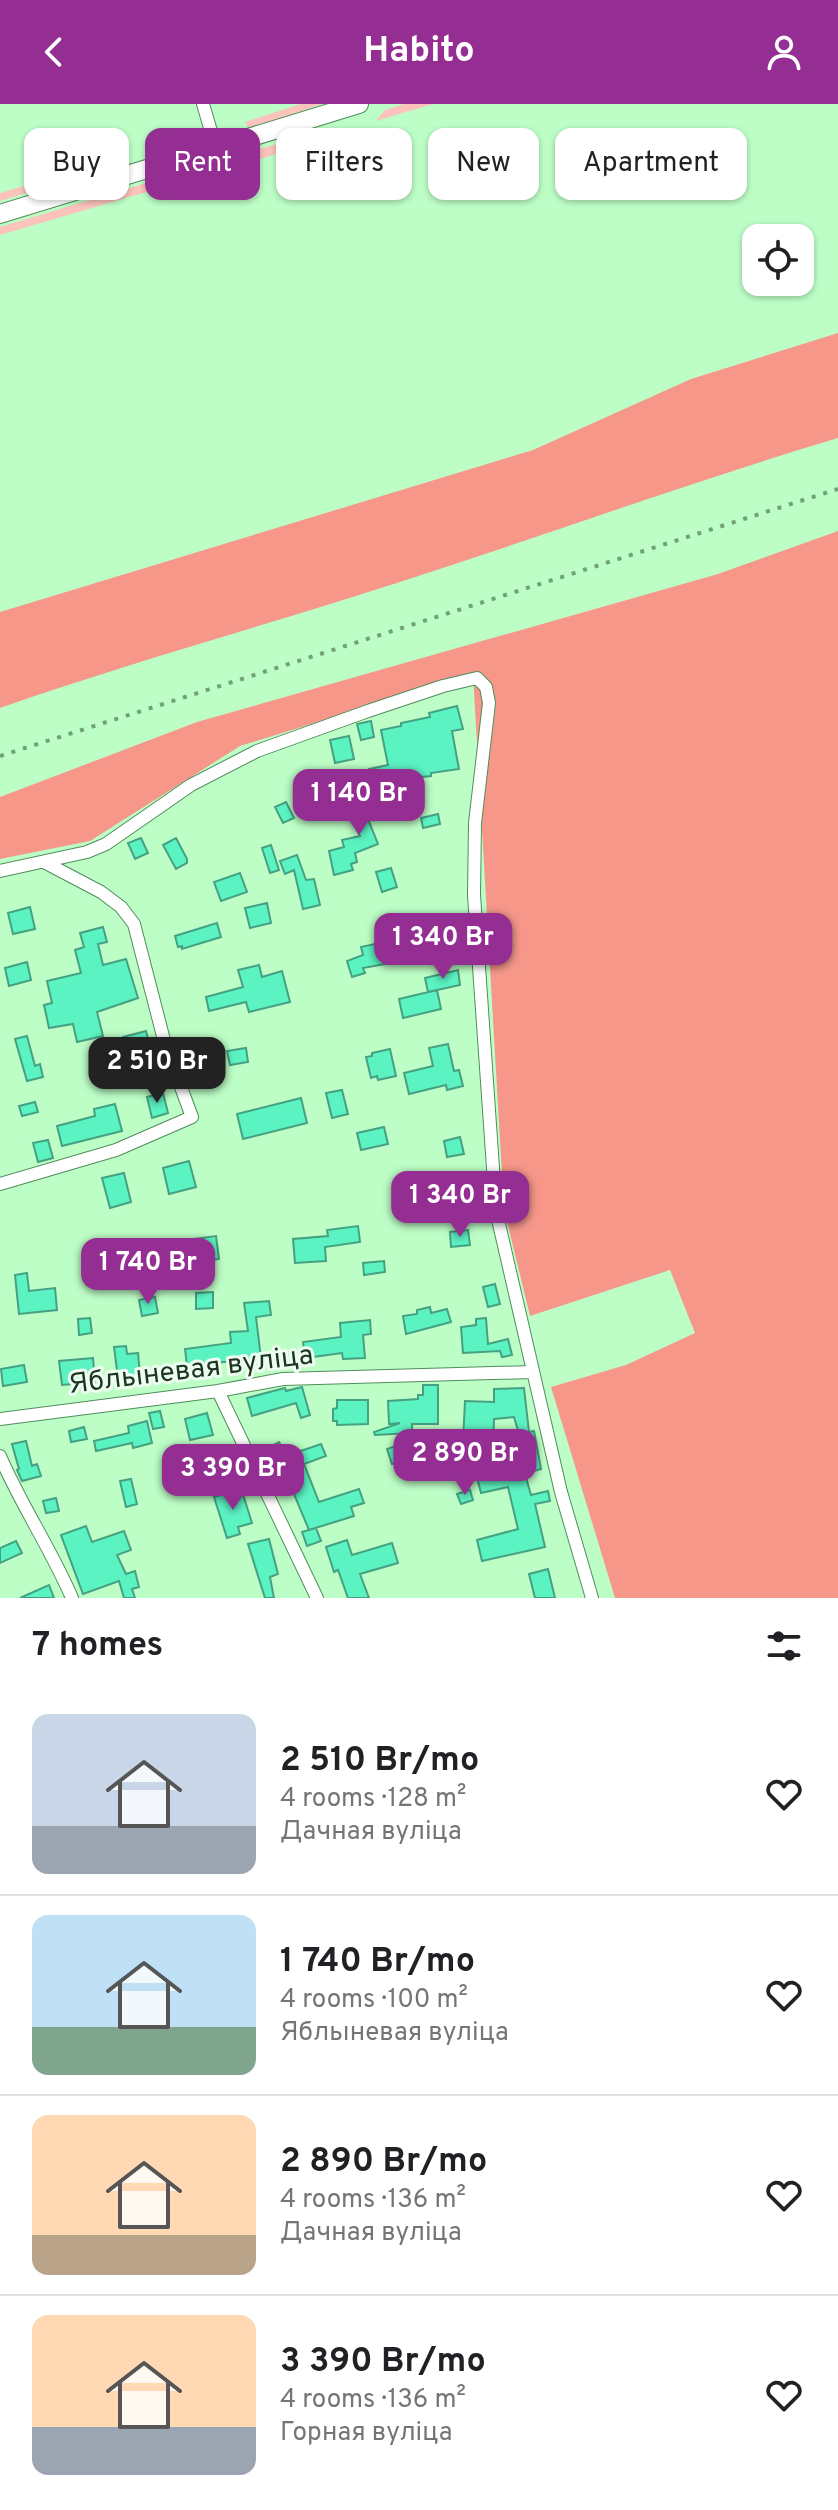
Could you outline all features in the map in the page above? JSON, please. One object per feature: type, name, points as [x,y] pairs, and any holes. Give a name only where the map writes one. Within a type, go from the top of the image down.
[{"type":"main road","points":[[260,134],[359,104]]},
{"type":"main road","points":[[0,214],[145,170]]},
{"type":"street","points":[[203,104],[210,128]]},
{"type":"street","points":[[0,871],[106,844],[191,785],[257,751],[443,686],[477,678],[486,687],[489,703],[475,823],[474,895],[493,1187],[532,1372],[561,1492],[592,1598]]},
{"type":"street","points":[[0,1184],[116,1150],[192,1117],[165,1044],[134,924],[121,907],[101,892],[44,862]]},
{"type":"street","name":"Яблыневая вуліца","points":[[0,1419],[218,1391],[283,1379],[532,1372]]},
{"type":"street","points":[[218,1391],[317,1598]]},
{"type":"street","points":[[0,1456],[15,1491],[52,1555],[72,1598]]},
{"type":"shaded area","points":[[301,104],[322,104],[252,128],[245,122]]},
{"type":"shaded area","points":[[404,104],[433,104],[376,121],[385,110]]},
{"type":"shaded area","points":[[276,144],[276,154],[260,159],[260,149]]},
{"type":"shaded area","points":[[145,183],[145,192],[129,197],[129,188]]},
{"type":"shaded area","points":[[24,186],[24,194],[0,201],[0,193]]},
{"type":"shaded area","points":[[90,200],[119,200],[0,235],[0,227]]},
{"type":"shaded area","points":[[838,333],[838,438],[400,582],[0,708],[0,612],[533,450],[691,379]]},
{"type":"shaded area","points":[[838,531],[838,1598],[615,1598],[551,1387],[626,1365],[695,1333],[670,1270],[530,1316],[504,1209],[473,674],[240,746],[90,841],[0,859],[0,797],[197,722],[718,574]]},
{"type":"building","points":[[457,706],[463,729],[452,731],[459,769],[431,773],[431,776],[372,782],[369,769],[388,765],[381,730]]},
{"type":"building","points":[[371,721],[374,737],[361,740],[357,724]]},
{"type":"building","points":[[349,736],[354,759],[335,763],[330,740]]},
{"type":"building","points":[[394,797],[398,808],[368,819],[378,844],[355,853],[357,862],[351,864],[353,870],[334,875],[329,851],[344,847],[342,840],[360,836],[349,815]]},
{"type":"building","points":[[286,802],[294,818],[283,823],[275,807]]},
{"type":"building","points":[[438,814],[440,824],[423,828],[421,818]]},
{"type":"building","points":[[141,838],[148,853],[135,859],[128,843]]},
{"type":"building","points":[[176,838],[187,863],[176,869],[163,845]]},
{"type":"building","points":[[271,845],[279,870],[270,873],[262,848]]},
{"type":"building","points":[[297,855],[306,880],[314,879],[320,905],[303,909],[294,870],[285,874],[280,861]]},
{"type":"building","points":[[391,868],[397,887],[382,892],[376,872]]},
{"type":"building","points":[[240,873],[247,892],[221,901],[214,882]]},
{"type":"building","points":[[267,903],[271,923],[250,928],[245,908]]},
{"type":"building","points":[[30,907],[35,929],[13,934],[8,913]]},
{"type":"building","points":[[217,923],[221,937],[182,949],[182,946],[178,947],[175,936]]},
{"type":"building","points":[[103,927],[107,942],[98,944],[103,965],[126,959],[138,998],[97,1012],[103,1036],[77,1042],[73,1024],[49,1028],[44,1005],[52,1003],[47,981],[81,973],[75,950],[84,947],[80,933]]},
{"type":"building","points":[[426,940],[429,956],[363,968],[365,973],[352,977],[347,961],[363,955],[361,947],[385,942],[386,948]]},
{"type":"building","points":[[27,962],[31,980],[9,986],[5,968]]},
{"type":"building","points":[[259,965],[262,977],[282,971],[290,1002],[249,1012],[246,1002],[209,1011],[206,997],[243,987],[238,970]]},
{"type":"building","points":[[458,970],[460,985],[428,992],[425,978]]},
{"type":"building","points":[[437,990],[441,1009],[403,1018],[399,999]]},
{"type":"building","points":[[146,1031],[151,1050],[128,1056],[123,1037]]},
{"type":"building","points":[[27,1036],[35,1066],[40,1064],[43,1077],[27,1081],[15,1039]]},
{"type":"building","points":[[448,1044],[454,1071],[459,1070],[463,1086],[447,1090],[446,1085],[409,1094],[404,1073],[433,1066],[429,1048]]},
{"type":"building","points":[[246,1048],[248,1062],[230,1065],[227,1051]]},
{"type":"building","points":[[390,1049],[396,1076],[378,1080],[377,1076],[371,1078],[366,1057]]},
{"type":"building","points":[[342,1090],[348,1114],[332,1118],[326,1093]]},
{"type":"building","points":[[163,1093],[168,1113],[152,1118],[147,1097]]},
{"type":"building","points":[[301,1098],[307,1123],[243,1139],[237,1114]]},
{"type":"building","points":[[35,1102],[38,1112],[22,1116],[19,1106]]},
{"type":"building","points":[[115,1104],[122,1131],[62,1146],[57,1126],[95,1116],[94,1109]]},
{"type":"building","points":[[384,1127],[388,1144],[361,1150],[357,1133]]},
{"type":"building","points":[[460,1137],[464,1154],[447,1157],[444,1141]]},
{"type":"building","points":[[48,1140],[53,1158],[38,1162],[33,1143]]},
{"type":"building","points":[[189,1161],[196,1187],[169,1194],[163,1168]]},
{"type":"building","points":[[124,1173],[131,1202],[110,1208],[102,1178]]},
{"type":"building","points":[[468,1180],[471,1196],[445,1200],[446,1211],[422,1214],[419,1190],[447,1187],[446,1183]]},
{"type":"building","points":[[358,1226],[360,1242],[325,1247],[326,1261],[295,1263],[293,1239],[328,1236],[327,1230]]},
{"type":"building","points":[[468,1230],[470,1245],[451,1247],[450,1232]]},
{"type":"building","points":[[216,1236],[219,1259],[189,1264],[185,1240]]},
{"type":"building","points":[[109,1257],[111,1274],[89,1276],[87,1259]]},
{"type":"building","points":[[384,1261],[385,1272],[364,1275],[363,1263]]},
{"type":"building","points":[[27,1273],[29,1291],[55,1288],[57,1310],[19,1314],[15,1275]]},
{"type":"building","points":[[495,1284],[500,1304],[488,1307],[483,1287]]},
{"type":"building","points":[[213,1292],[213,1308],[196,1309],[196,1293]]},
{"type":"building","points":[[155,1297],[158,1313],[142,1316],[139,1300]]},
{"type":"building","points":[[269,1301],[271,1315],[256,1317],[261,1358],[215,1363],[216,1371],[188,1374],[185,1349],[231,1343],[230,1332],[248,1331],[244,1303]]},
{"type":"building","points":[[430,1307],[431,1313],[447,1309],[451,1322],[406,1334],[403,1316],[417,1314],[417,1310]]},
{"type":"building","points":[[90,1318],[92,1333],[79,1335],[78,1319]]},
{"type":"building","points":[[486,1318],[488,1344],[508,1339],[512,1355],[502,1357],[500,1351],[463,1353],[461,1327],[476,1325],[476,1319]]},
{"type":"building","points":[[370,1320],[371,1334],[363,1335],[365,1358],[343,1359],[342,1353],[305,1358],[303,1342],[341,1337],[340,1323]]},
{"type":"building","points":[[126,1346],[127,1354],[138,1353],[140,1375],[118,1378],[114,1347]]},
{"type":"building","points":[[283,1352],[285,1367],[274,1369],[272,1353]]},
{"type":"building","points":[[93,1358],[95,1382],[62,1385],[59,1361]]},
{"type":"building","points":[[24,1365],[27,1382],[3,1386],[1,1369]]},
{"type":"building","points":[[423,1385],[438,1385],[438,1424],[412,1424],[412,1433],[375,1435],[374,1432],[400,1423],[389,1424],[388,1401],[418,1399],[418,1395],[423,1395]]},
{"type":"building","points":[[302,1387],[310,1415],[301,1418],[296,1403],[252,1416],[247,1398]]},
{"type":"building","points":[[524,1388],[529,1432],[534,1431],[541,1469],[530,1472],[514,1417],[494,1419],[493,1451],[502,1449],[508,1471],[523,1467],[531,1495],[548,1491],[550,1501],[535,1504],[545,1547],[482,1561],[477,1540],[518,1529],[508,1487],[481,1493],[475,1470],[482,1468],[474,1441],[463,1441],[465,1401],[494,1402],[494,1389]]},
{"type":"building","points":[[337,1400],[368,1400],[368,1424],[337,1425],[337,1421],[333,1421],[333,1409],[337,1408]]},
{"type":"building","points":[[160,1411],[164,1427],[153,1429],[149,1413]]},
{"type":"building","points":[[207,1413],[213,1435],[190,1440],[185,1419]]},
{"type":"building","points":[[147,1421],[152,1443],[133,1448],[132,1443],[96,1451],[94,1441],[129,1433],[128,1426]]},
{"type":"building","points":[[84,1427],[87,1439],[71,1442],[69,1431]]},
{"type":"building","points":[[26,1441],[32,1466],[37,1464],[41,1476],[22,1481],[12,1444]]},
{"type":"building","points":[[279,1442],[286,1456],[321,1444],[326,1456],[304,1464],[319,1502],[359,1489],[364,1503],[351,1507],[354,1516],[309,1530],[284,1470],[272,1476],[260,1452]]},
{"type":"building","points":[[398,1445],[403,1461],[392,1464],[387,1449]]},
{"type":"building","points":[[131,1479],[137,1504],[126,1507],[120,1481]]},
{"type":"building","points":[[241,1488],[252,1523],[238,1527],[240,1534],[227,1538],[214,1497]]},
{"type":"building","points":[[470,1490],[473,1500],[461,1504],[457,1494]]},
{"type":"building","points":[[56,1498],[59,1511],[46,1513],[43,1501]]},
{"type":"building","points":[[86,1526],[92,1542],[124,1531],[131,1550],[117,1555],[126,1574],[135,1571],[139,1587],[132,1589],[135,1598],[124,1598],[119,1581],[83,1594],[61,1535]]},
{"type":"building","points":[[316,1528],[321,1541],[307,1546],[302,1532]]},
{"type":"building","points":[[269,1539],[278,1574],[270,1577],[274,1598],[265,1598],[248,1544]]},
{"type":"building","points":[[347,1540],[352,1555],[392,1543],[398,1563],[360,1574],[369,1598],[348,1598],[338,1570],[334,1572],[326,1547]]},
{"type":"building","points":[[16,1541],[22,1553],[0,1563],[0,1548]]},
{"type":"building","points":[[548,1569],[555,1598],[535,1598],[529,1574]]},
{"type":"building","points":[[49,1585],[54,1598],[20,1598]]},
{"type":"railway","points":[[0,756],[838,489]]}]
